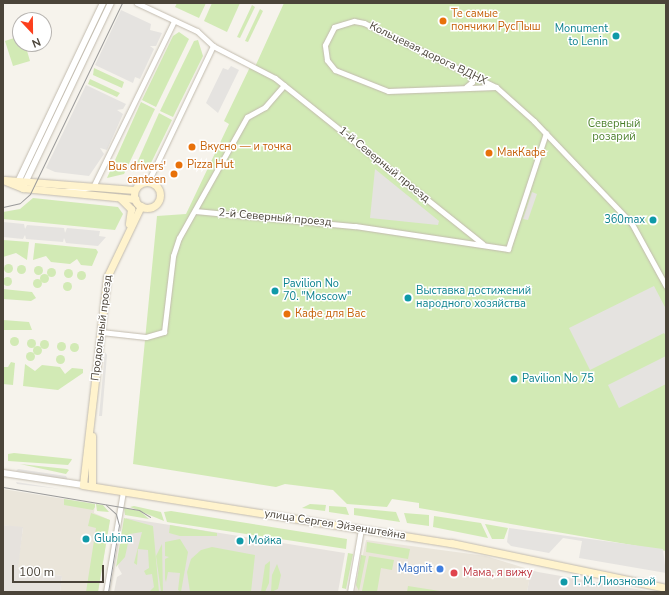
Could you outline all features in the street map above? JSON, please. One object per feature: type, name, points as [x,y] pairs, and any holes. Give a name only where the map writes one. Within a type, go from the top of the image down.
[{"type":"main road","points":[[3,180],[60,192],[135,199]]},
{"type":"main road","points":[[21,183],[94,186],[135,190],[148,182],[158,187],[160,198],[152,207],[140,206],[135,199],[135,190]]},
{"type":"main road","points":[[120,198],[131,209],[128,233]]},
{"type":"main road","name":"Продольный проезд","points":[[83,485],[91,434],[100,332],[107,277],[140,206]]},
{"type":"main road","name":"Продольный проезд","points":[[91,434],[92,486]]},
{"type":"main road","name":"улица Сергея Эйзенштейна","points":[[83,485],[451,543],[666,588]]},
{"type":"street","points":[[21,183],[103,3]]},
{"type":"street","points":[[21,183],[111,3]]},
{"type":"street","name":"1-й Северный проезд","points":[[137,3],[197,31],[213,46],[284,85],[484,245]]},
{"type":"street","points":[[60,192],[90,190],[94,186],[174,21]]},
{"type":"street","name":"Кольцевая дорога ВДНХ","points":[[496,87],[388,91],[373,87],[334,70],[327,60],[324,45],[334,27],[354,21],[496,87],[546,133],[635,228],[666,286]]},
{"type":"street","points":[[148,182],[213,46]]},
{"type":"street","points":[[464,88],[472,82],[470,74]]},
{"type":"street","points":[[100,332],[146,337],[164,332],[166,327],[173,256],[195,211],[247,117],[265,107],[284,85]]},
{"type":"street","name":"2-й Северный проезд","points":[[195,211],[355,226],[508,249],[546,133]]},
{"type":"street","name":"улица Сергея Эйзенштейна","points":[[3,473],[83,485]]},
{"type":"street","points":[[106,592],[123,492]]},
{"type":"street","points":[[350,592],[361,529]]},
{"type":"shaded area","points":[[121,10],[151,24],[150,30],[162,33],[156,46],[150,46],[154,49],[140,79],[135,77],[133,83],[95,65]]},
{"type":"shaded area","points":[[231,66],[239,70],[218,113],[206,103],[223,68],[228,70]]},
{"type":"shaded area","points":[[86,85],[126,104],[123,109],[117,110],[123,114],[107,150],[100,148],[104,154],[89,176],[55,172],[46,168]]},
{"type":"shaded area","points":[[375,169],[439,221],[438,225],[370,218]]},
{"type":"shaded area","points":[[532,192],[537,194],[528,220],[523,219]]},
{"type":"shaded area","points":[[3,222],[24,224],[25,229],[27,225],[64,228],[65,233],[67,228],[100,231],[99,236],[106,237],[98,246],[66,243],[64,238],[63,242],[26,239],[25,235],[23,239],[3,237]]},
{"type":"shaded area","points":[[654,286],[666,309],[666,336],[664,333],[590,370],[569,328]]},
{"type":"shaded area","points":[[105,352],[107,355],[102,416],[99,416]]},
{"type":"shaded area","points":[[666,356],[666,384],[619,408],[608,385]]},
{"type":"shaded area","points":[[18,469],[66,476],[68,480],[16,471]]},
{"type":"shaded area","points":[[16,482],[61,489],[17,484]]},
{"type":"shaded area","points":[[3,489],[95,504],[94,513],[110,520],[98,592],[60,592],[62,576],[17,569],[23,528],[3,525]]},
{"type":"shaded area","points":[[126,518],[345,553],[338,592],[114,592],[117,577],[122,574],[118,567]]},
{"type":"shaded area","points":[[3,525],[23,527],[18,569],[62,576],[60,592],[3,592]]},
{"type":"shaded area","points":[[509,528],[663,549],[666,573],[579,558],[582,541],[563,538],[549,553],[511,546],[507,542]]},
{"type":"shaded area","points":[[366,540],[486,556],[531,570],[527,592],[355,592]]},
{"type":"shaded area","points":[[531,570],[538,572],[653,592],[527,592]]},
{"type":"green space","points":[[177,3],[206,3],[199,18],[175,7]]},
{"type":"green space","points":[[212,3],[240,3],[227,32],[204,21]]},
{"type":"green space","name":"Выставка достижений народного хозяйства","points":[[284,3],[666,3],[666,551],[419,508],[419,503],[392,499],[387,507],[347,504],[333,490],[285,484],[276,487],[133,464],[157,216],[186,214],[229,124],[224,121],[250,67],[254,69]]},
{"type":"green space","points":[[252,5],[255,7],[240,38],[237,37]]},
{"type":"green space","points":[[260,9],[263,11],[248,42],[245,41]]},
{"type":"green space","points":[[179,32],[189,39],[156,107],[142,100],[173,36]]},
{"type":"green space","points":[[12,39],[12,52],[27,52],[30,61],[13,66],[5,41]]},
{"type":"green space","points":[[198,40],[203,56],[173,117],[160,111],[194,41]]},
{"type":"green space","points":[[94,68],[124,82],[122,88],[93,75]]},
{"type":"green space","points":[[90,79],[120,93],[117,97],[88,84]]},
{"type":"green space","points":[[141,102],[155,109],[124,174],[107,178]]},
{"type":"green space","points":[[159,113],[172,120],[151,163],[133,172]]},
{"type":"green space","points":[[33,198],[118,207],[123,214],[115,230],[3,219],[3,212],[20,209]]},
{"type":"green space","points":[[3,240],[29,242],[27,260],[16,253],[3,257]]},
{"type":"green space","points":[[35,243],[96,249],[98,252],[92,266],[81,265],[77,259],[70,264],[51,262],[46,256],[33,260]]},
{"type":"green space","points":[[8,263],[13,268],[8,273],[3,268]]},
{"type":"green space","points":[[19,265],[23,265],[25,269],[23,273],[19,273],[17,271],[17,267]]},
{"type":"green space","points":[[38,265],[43,270],[38,275],[33,270]]},
{"type":"green space","points":[[49,268],[53,268],[55,272],[53,276],[49,276],[47,274],[47,270]]},
{"type":"green space","points":[[68,268],[73,273],[68,278],[63,273]]},
{"type":"green space","points":[[79,271],[83,271],[85,275],[83,279],[79,279],[77,277],[77,273]]},
{"type":"green space","points":[[42,274],[46,274],[48,278],[46,282],[42,282],[40,280],[40,276]]},
{"type":"green space","points":[[5,277],[9,277],[11,281],[9,285],[5,285],[3,283],[3,279]]},
{"type":"green space","points":[[35,279],[39,279],[41,283],[39,287],[35,287],[33,285],[33,281]]},
{"type":"green space","points":[[65,282],[69,282],[71,286],[69,290],[65,290],[63,288],[63,284]]},
{"type":"green space","points":[[3,289],[32,292],[36,298],[31,301],[3,299]]},
{"type":"green space","points":[[3,320],[29,322],[32,330],[3,330]]},
{"type":"green space","points":[[12,337],[16,337],[18,341],[16,345],[12,345],[10,343],[10,339]]},
{"type":"green space","points":[[31,338],[36,343],[31,348],[26,343]]},
{"type":"green space","points":[[42,340],[46,340],[48,344],[46,348],[42,348],[40,346],[40,342]]},
{"type":"green space","points":[[61,341],[66,346],[61,351],[56,346]]},
{"type":"green space","points":[[72,343],[76,343],[78,347],[76,351],[72,351],[70,349],[70,345]]},
{"type":"green space","points":[[35,346],[39,346],[41,350],[39,354],[35,354],[33,352],[33,348]]},
{"type":"green space","points":[[28,352],[32,352],[34,356],[32,360],[28,360],[26,358],[26,354]]},
{"type":"green space","points":[[58,355],[62,355],[64,359],[62,363],[58,363],[56,361],[56,357]]},
{"type":"green space","points":[[11,362],[15,363],[13,385],[3,384],[3,367],[8,367]]},
{"type":"green space","points":[[25,364],[35,371],[42,365],[60,367],[65,374],[72,368],[83,369],[83,373],[58,390],[23,386]]},
{"type":"green space","points":[[14,453],[72,459],[68,465],[8,461],[8,454]]},
{"type":"green space","points":[[20,464],[67,469],[69,470],[66,474]]},
{"type":"green space","points":[[64,499],[95,504],[95,507],[93,510],[64,505]]},
{"type":"green space","points":[[96,504],[103,505],[109,512],[97,511]]},
{"type":"green space","points":[[310,504],[326,505],[325,511],[302,508]]},
{"type":"green space","points":[[134,506],[161,512],[164,521],[130,507]]},
{"type":"green space","points":[[329,506],[346,507],[349,515],[329,512]]},
{"type":"green space","points":[[124,508],[140,511],[149,519],[125,515]]},
{"type":"green space","points":[[354,508],[396,512],[400,522],[354,515]]},
{"type":"green space","points":[[171,511],[347,539],[346,549],[167,522],[164,512]]},
{"type":"green space","points":[[91,513],[110,520],[98,592],[86,592],[96,528],[88,526]]},
{"type":"green space","points":[[404,513],[429,515],[429,526],[407,523]]},
{"type":"green space","points":[[434,516],[481,523],[488,538],[433,527]]},
{"type":"green space","points":[[124,518],[153,526],[159,592],[149,592],[154,587],[152,574],[146,575],[144,571],[149,568],[148,550],[138,549],[137,565],[134,563],[142,532],[130,534],[125,557],[116,567]]},
{"type":"green space","points":[[485,524],[508,528],[504,539],[492,539]]},
{"type":"green space","points":[[170,525],[217,533],[217,536],[180,536],[169,533]]},
{"type":"green space","points":[[180,539],[188,552],[181,592],[178,590],[180,573],[168,572],[166,582],[165,579],[165,559],[169,557],[165,556],[165,542]]},
{"type":"green space","points":[[367,542],[410,549],[408,559],[366,552]]},
{"type":"green space","points":[[162,544],[163,592],[161,592],[156,556]]},
{"type":"green space","points":[[212,547],[255,555],[251,592],[190,592],[187,572],[191,559],[201,550]]},
{"type":"green space","points":[[348,553],[353,554],[346,589],[342,588]]},
{"type":"green space","points":[[361,555],[366,556],[359,591],[356,585]]},
{"type":"green space","points":[[369,556],[394,560],[392,570],[381,568],[377,592],[362,591]]},
{"type":"green space","points":[[270,561],[269,583],[265,592],[261,592],[265,565]]},
{"type":"green space","points":[[277,564],[281,575],[278,589],[271,592],[272,575]]},
{"type":"green space","points":[[408,586],[446,592],[407,592]]},
{"type":"tram line","points":[[3,207],[20,203],[30,194],[122,3]]},
{"type":"tram line","points":[[3,487],[139,510],[150,517]]},
{"type":"tram line","points":[[106,505],[116,514],[119,525],[108,592]]},
{"type":"place","name":"Те самые пончики РусПыш","points":[[443,21]]},
{"type":"place","name":"Monument to Lenin","points":[[616,36]]},
{"type":"place","name":"Вкусно — и точка","points":[[192,147]]},
{"type":"place","name":"МакКафе","points":[[489,153]]},
{"type":"place","name":"Pizza Hut","points":[[179,165]]},
{"type":"place","name":"Bus drivers' canteen","points":[[174,174]]},
{"type":"place","name":"360max","points":[[653,220]]},
{"type":"place","name":"Pavilion No 70. \"Moscow\"","points":[[275,291]]},
{"type":"place","name":"Выставка достижений народного хозяйства","points":[[408,298]]},
{"type":"place","name":"Кафе для Вас","points":[[287,314]]},
{"type":"place","name":"Pavilion No 75","points":[[514,379]]},
{"type":"place","name":"Glubina","points":[[86,539]]},
{"type":"place","name":"Мойка","points":[[240,541]]},
{"type":"place","name":"Magnit","points":[[440,569]]},
{"type":"place","name":"Мама, я вижу","points":[[454,573]]},
{"type":"place","name":"Т. М. Лиозновой","points":[[564,582]]},
{"type":"park label","name":"Северный розарий","points":[[614,131]]}]
